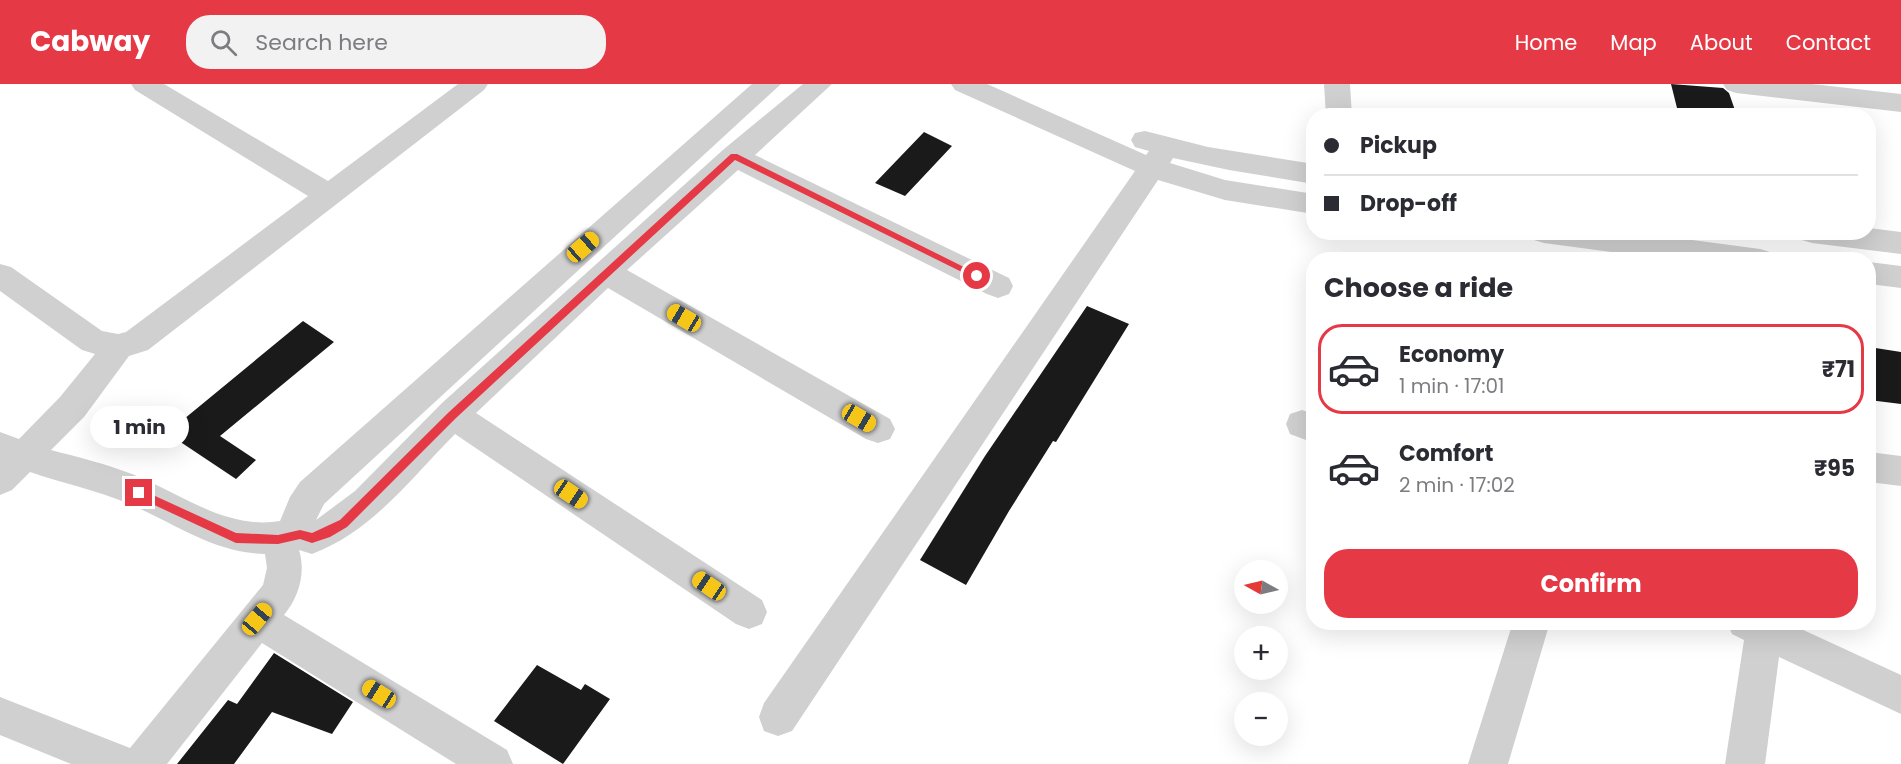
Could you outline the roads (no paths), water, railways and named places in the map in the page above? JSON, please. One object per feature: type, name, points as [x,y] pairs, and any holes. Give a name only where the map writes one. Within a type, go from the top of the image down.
[{"type":"street","points":[[144,84],[329,195]]},
{"type":"street","points":[[0,275],[93,341],[118,347],[137,341],[475,84]]},
{"type":"street","points":[[142,764],[276,596],[285,578],[289,537],[297,526],[301,508],[312,493],[583,247],[768,84]]},
{"type":"street","points":[[7,461],[120,484],[236,538],[312,538],[343,524],[453,415],[734,156],[819,84]]},
{"type":"street","points":[[964,84],[1095,144],[1158,157],[1226,162],[1306,173]]},
{"type":"street","points":[[1017,84],[1126,134],[1198,183],[1306,203]]},
{"type":"street","points":[[1337,84],[1338,108]]},
{"type":"street","points":[[1736,84],[1901,103]]},
{"type":"street","points":[[734,156],[998,286]]},
{"type":"street","points":[[778,717],[1158,157]]},
{"type":"street","points":[[1634,240],[1746,250]]},
{"type":"street","points":[[1876,240],[1901,243]]},
{"type":"street","points":[[607,273],[878,429]]},
{"type":"street","points":[[1876,274],[1901,277]]},
{"type":"street","points":[[7,461],[72,407],[118,347]]},
{"type":"street","points":[[453,415],[749,612]]},
{"type":"street","points":[[1876,468],[1901,471]]},
{"type":"street","points":[[257,619],[493,764]]},
{"type":"street","points":[[1488,764],[1530,630]]},
{"type":"street","points":[[1744,764],[1755,630]]},
{"type":"street","points":[[1761,630],[1901,695]]},
{"type":"street","points":[[0,716],[121,764]]}]
